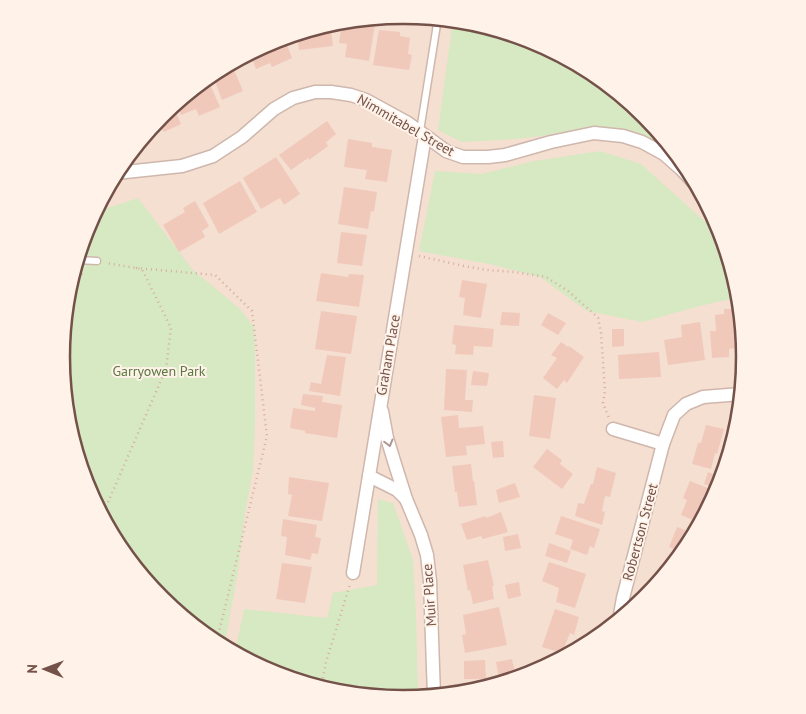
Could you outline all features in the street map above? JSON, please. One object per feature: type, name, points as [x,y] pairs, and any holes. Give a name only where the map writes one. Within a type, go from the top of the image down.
[{"type":"street","name":"Nimmitabel Street","points":[[126,172],[182,166],[213,156],[242,137],[283,104],[300,96],[315,92],[340,92],[358,97],[393,114],[440,147],[463,157],[480,158],[505,155],[551,142],[594,133],[623,136],[642,142],[664,154],[672,161]]},
{"type":"street","name":"Graham Place","points":[[353,573],[422,134]]},
{"type":"street","name":"Muir Place","points":[[382,395],[382,411],[387,438],[427,555],[434,689]]},
{"type":"street","name":"Robertson Street","points":[[621,610],[663,444],[674,415],[686,404],[703,397],[734,395]]},
{"type":"street","points":[[613,429],[663,444]]},
{"type":"street","points":[[369,476],[397,490],[406,498]]},
{"type":"lane","name":"Graham Place","points":[[422,134],[437,26]]},
{"type":"lane","points":[[84,260],[97,261]]},
{"type":"path","points":[[415,255],[479,269],[546,277],[568,291],[594,313],[598,318],[601,333],[603,404],[613,429]]},
{"type":"path","points":[[80,276],[97,261],[142,269],[171,328],[166,370],[106,507]]},
{"type":"path","points":[[136,268],[215,275],[252,312],[267,436],[218,634]]},
{"type":"path","points":[[322,680],[353,573]]},
{"type":"shaded area","points":[[381,24],[425,24],[468,30],[510,41],[570,68],[623,106],[654,137],[667,154],[692,190],[702,210],[719,250],[725,271],[736,335],[736,379],[730,422],[719,464],[692,524],[654,577],[623,608],[606,621],[570,646],[550,656],[510,673],[489,679],[425,690],[381,690],[338,684],[296,673],[236,646],[183,608],[152,577],[139,560],[114,524],[104,504],[87,464],[81,443],[70,379],[70,335],[76,292],[87,250],[114,190],[152,137],[183,106],[200,93],[236,68],[256,58],[296,41],[317,35]]},
{"type":"green space","points":[[452,28],[510,41],[570,68],[623,106],[661,146],[626,130],[587,130],[518,139],[462,142],[438,130]]},
{"type":"green space","points":[[600,151],[641,164],[709,226],[719,250],[731,299],[642,322],[587,311],[540,277],[489,264],[419,251],[435,171],[482,174],[534,161]]},
{"type":"green space","name":"Garryowen Park","points":[[138,198],[192,269],[240,309],[254,327],[255,429],[253,469],[244,520],[238,572],[225,639],[183,608],[152,577],[139,560],[114,524],[104,504],[87,464],[81,443],[70,379],[70,335],[81,271],[87,250],[105,209]]},
{"type":"green space","points":[[378,499],[393,503],[413,560],[418,690],[381,690],[317,679],[275,665],[236,646],[244,609],[327,618],[333,593],[377,585]]},
{"type":"building","points":[[375,25],[369,61],[345,57],[347,44],[339,43],[341,30]]},
{"type":"building","points":[[379,30],[400,32],[400,36],[410,38],[408,54],[412,55],[409,70],[373,65]]},
{"type":"building","points":[[331,32],[333,46],[299,50],[298,40]]},
{"type":"building","points":[[287,44],[292,58],[272,67],[270,63],[256,69],[253,60]]},
{"type":"building","points":[[234,69],[243,91],[222,100],[215,82]]},
{"type":"building","points":[[210,85],[220,107],[199,116],[196,109],[181,115],[179,110]]},
{"type":"building","points":[[176,113],[181,124],[164,132],[161,128]]},
{"type":"building","points":[[327,121],[336,134],[326,142],[328,146],[291,170],[279,155]]},
{"type":"building","points":[[348,139],[372,143],[372,147],[392,150],[387,182],[365,179],[367,170],[344,167]]},
{"type":"building","points":[[276,157],[300,194],[284,205],[280,198],[261,209],[243,178]]},
{"type":"building","points":[[240,181],[257,212],[219,234],[203,203]]},
{"type":"building","points":[[344,187],[377,192],[374,212],[371,211],[368,229],[338,224]]},
{"type":"building","points":[[195,201],[209,226],[202,231],[205,237],[179,252],[163,225],[185,212],[183,208]]},
{"type":"building","points":[[341,232],[367,235],[362,266],[337,263]]},
{"type":"building","points":[[321,273],[348,277],[349,274],[364,275],[359,307],[316,301]]},
{"type":"building","points":[[462,280],[487,284],[481,318],[463,315],[465,298],[459,297]]},
{"type":"building","points":[[724,309],[732,309],[736,348],[729,349],[729,357],[712,358],[710,331],[716,331],[715,315],[724,314]]},
{"type":"building","points":[[321,311],[357,316],[351,354],[315,349]]},
{"type":"building","points":[[502,312],[520,313],[519,326],[500,325]]},
{"type":"building","points":[[548,313],[566,323],[558,335],[541,325]]},
{"type":"building","points":[[700,322],[705,360],[668,365],[664,340],[682,337],[681,325]]},
{"type":"building","points":[[454,325],[494,329],[492,347],[474,346],[473,355],[455,354],[456,345],[452,344]]},
{"type":"building","points":[[612,329],[624,329],[624,346],[612,347]]},
{"type":"building","points":[[561,342],[584,357],[567,383],[564,380],[557,389],[543,378],[557,358],[551,355]]},
{"type":"building","points":[[659,352],[661,377],[619,379],[618,355]]},
{"type":"building","points":[[327,355],[346,357],[340,396],[309,391],[311,382],[321,384]]},
{"type":"building","points":[[446,369],[467,370],[465,400],[473,400],[472,412],[444,410]]},
{"type":"building","points":[[473,371],[489,373],[487,386],[471,385]]},
{"type":"building","points":[[303,394],[323,396],[322,402],[342,405],[337,438],[305,433],[305,431],[290,428],[293,408],[315,411],[315,408],[301,405]]},
{"type":"building","points":[[534,395],[556,398],[550,439],[529,436]]},
{"type":"building","points":[[458,415],[459,428],[483,426],[485,444],[466,446],[467,455],[446,457],[441,417]]},
{"type":"building","points":[[706,425],[724,429],[711,469],[692,464]]},
{"type":"building","points":[[503,441],[504,457],[493,458],[491,442]]},
{"type":"building","points":[[547,449],[562,460],[560,464],[573,474],[562,489],[533,467]]},
{"type":"building","points":[[471,464],[477,505],[459,507],[452,466]]},
{"type":"building","points":[[597,467],[616,473],[610,497],[605,496],[602,511],[605,512],[602,525],[575,516],[578,503],[584,504],[591,484],[593,484]]},
{"type":"building","points":[[708,472],[715,475],[710,486],[704,484]]},
{"type":"building","points":[[289,477],[329,483],[322,521],[288,516],[292,495],[288,494]]},
{"type":"building","points":[[690,481],[709,489],[694,520],[681,515],[687,500],[683,498]]},
{"type":"building","points":[[515,483],[520,497],[499,503],[496,490]]},
{"type":"building","points":[[501,512],[508,532],[483,539],[481,536],[467,540],[461,524]]},
{"type":"building","points":[[561,516],[600,529],[594,548],[590,546],[587,555],[570,549],[573,540],[555,534]]},
{"type":"building","points":[[283,519],[317,525],[315,537],[321,538],[318,554],[312,553],[310,560],[285,555],[287,537],[281,536]]},
{"type":"building","points":[[677,527],[687,531],[675,549],[669,547]]},
{"type":"building","points":[[518,534],[521,548],[505,551],[503,537]]},
{"type":"building","points":[[549,543],[571,551],[567,563],[545,556]]},
{"type":"building","points":[[488,560],[494,586],[492,586],[494,599],[473,604],[470,590],[468,591],[463,565]]},
{"type":"building","points":[[549,562],[586,574],[575,608],[556,602],[559,588],[542,581]]},
{"type":"building","points":[[282,563],[312,567],[305,603],[276,599]]},
{"type":"building","points":[[519,582],[521,596],[508,599],[505,585]]},
{"type":"building","points":[[499,607],[507,645],[465,653],[462,635],[466,634],[463,615]]},
{"type":"building","points":[[555,609],[579,617],[574,635],[570,633],[564,649],[558,652],[542,647]]},
{"type":"building","points":[[512,659],[515,671],[499,676],[496,662]]},
{"type":"building","points":[[485,660],[486,679],[464,679],[464,661]]}]
